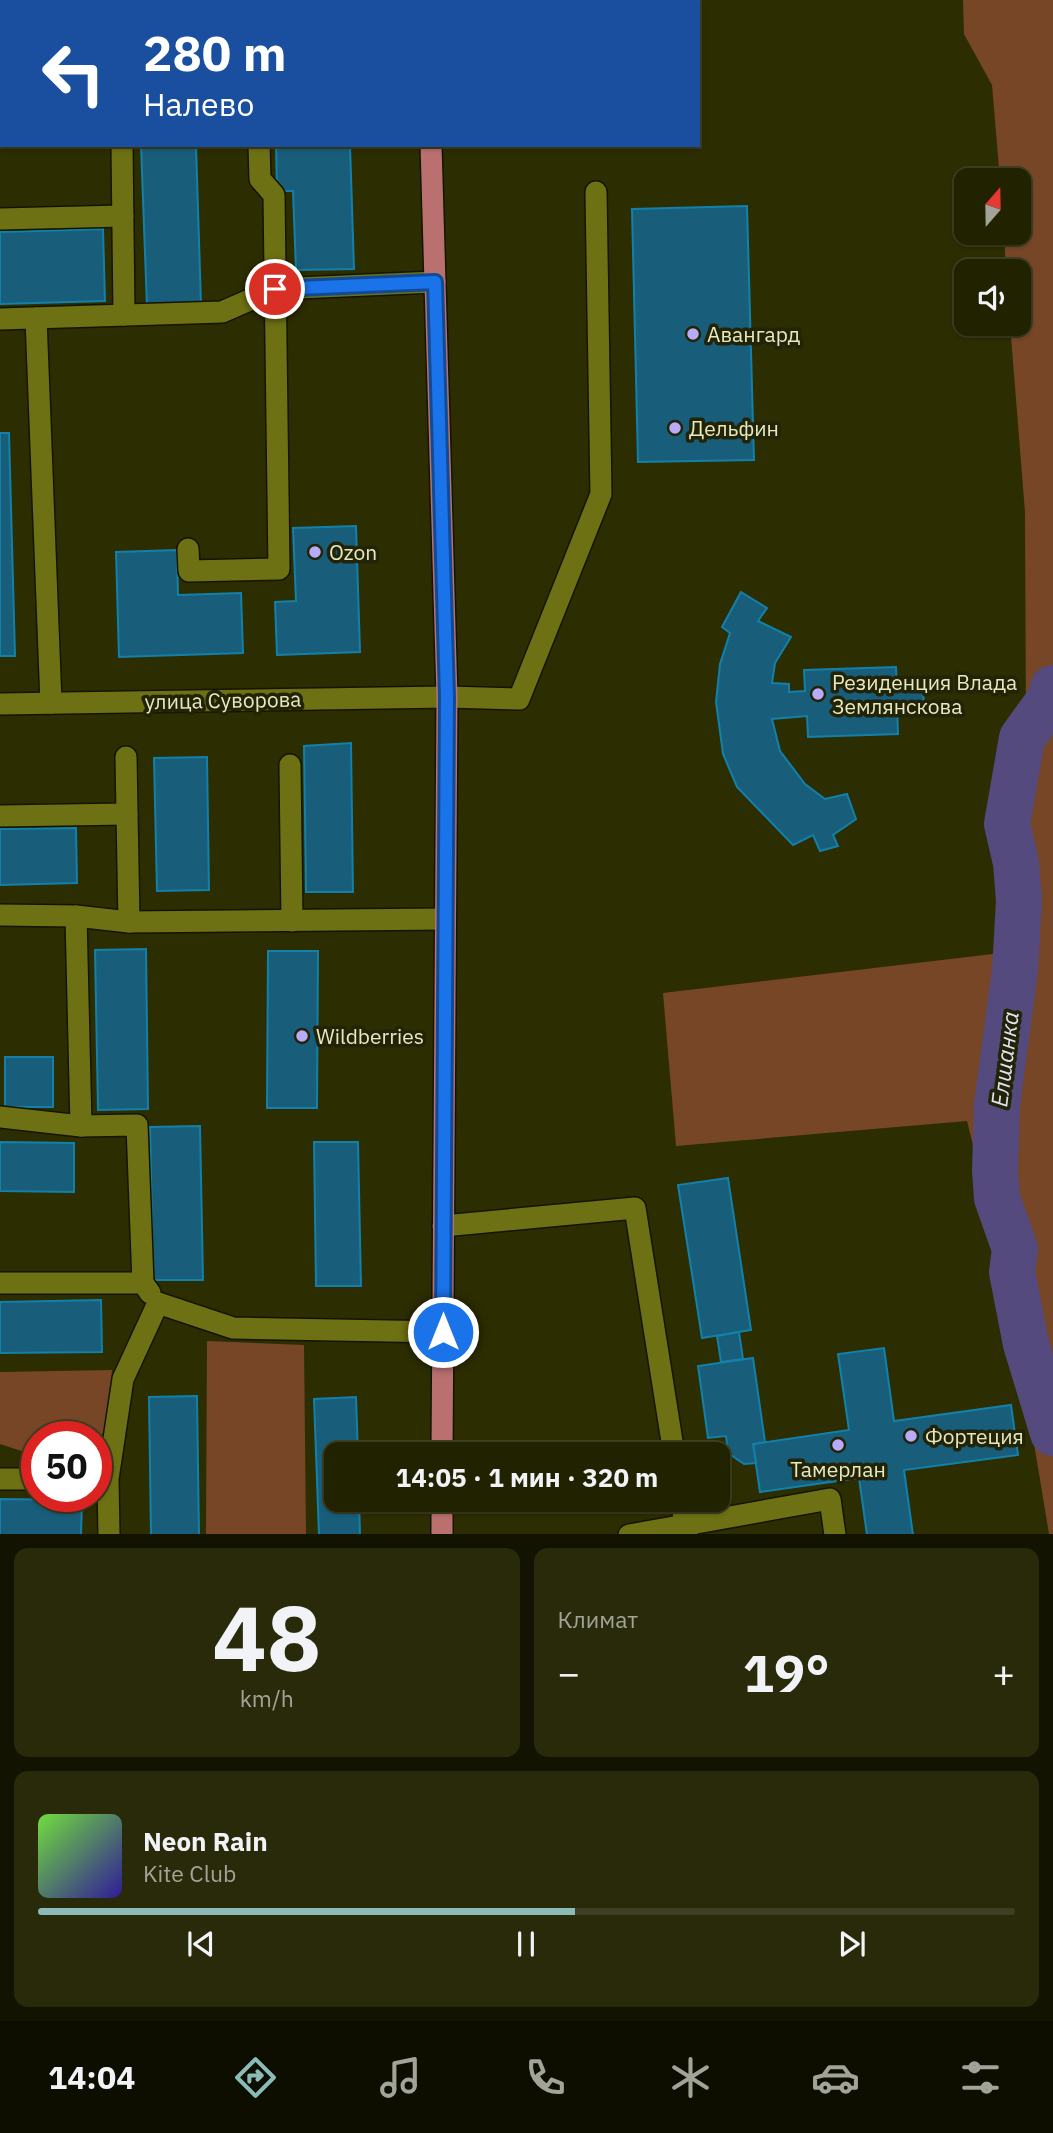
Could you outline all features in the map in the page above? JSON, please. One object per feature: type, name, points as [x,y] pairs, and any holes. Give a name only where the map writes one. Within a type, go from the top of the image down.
[{"type":"main road","points":[[432,147],[447,697],[442,1442]]},
{"type":"main road","points":[[442,1512],[442,1534]]},
{"type":"street","points":[[122,147],[124,315]]},
{"type":"street","points":[[188,549],[189,571],[279,569],[274,195],[260,179],[259,147]]},
{"type":"street","name":"улица Суворова","points":[[0,704],[447,697],[519,699],[601,494],[596,192]]},
{"type":"street","points":[[0,219],[122,216]]},
{"type":"street","points":[[0,319],[222,312],[275,289],[435,282]]},
{"type":"street","points":[[36,318],[51,703]]},
{"type":"street","points":[[126,757],[129,922]]},
{"type":"street","points":[[290,765],[292,921]]},
{"type":"street","points":[[0,816],[127,814]]},
{"type":"street","points":[[0,915],[76,916],[129,922],[445,919]]},
{"type":"street","points":[[76,916],[81,1126]]},
{"type":"street","points":[[0,1117],[81,1126],[136,1125],[143,1283],[158,1303],[233,1328],[443,1332]]},
{"type":"street","points":[[443,1226],[635,1208],[672,1442]]},
{"type":"street","points":[[0,1283],[143,1283]]},
{"type":"street","points":[[112,1431],[123,1379],[158,1303]]},
{"type":"street","points":[[0,1479],[21,1479]]},
{"type":"street","points":[[638,1534],[685,1529],[830,1499],[835,1534]]},
{"type":"street","points":[[106,1512],[109,1534]]},
{"type":"shaded area","points":[[963,0],[1053,0],[1053,1534],[1049,1534],[1008,1286],[967,1121],[676,1146],[663,993],[1027,950],[1025,512],[1011,336],[1031,336],[1031,259],[1005,259],[1005,245],[1031,245],[1031,168],[999,168],[992,85],[964,34]]},
{"type":"shaded area","points":[[207,1341],[304,1345],[306,1534],[206,1534]]},
{"type":"shaded area","points":[[112,1370],[108,1421],[21,1421],[21,1451],[0,1444],[0,1372]]},
{"type":"building","points":[[141,147],[196,147],[201,305],[147,307]]},
{"type":"building","points":[[276,147],[350,147],[354,269],[296,270],[293,191],[277,191]]},
{"type":"building","name":"Авангард","points":[[747,206],[754,460],[638,462],[632,209]]},
{"type":"building","points":[[103,229],[105,301],[0,304],[0,232]]},
{"type":"building","points":[[0,433],[9,433],[15,656],[0,656]]},
{"type":"building","points":[[356,526],[360,652],[277,655],[275,602],[296,601],[293,528]]},
{"type":"building","points":[[177,550],[178,595],[241,593],[243,653],[119,657],[116,552]]},
{"type":"building","points":[[741,592],[767,608],[758,621],[791,637],[775,663],[772,683],[789,684],[789,692],[805,691],[804,670],[896,667],[897,688],[921,685],[924,700],[897,704],[898,734],[808,737],[807,716],[772,719],[780,751],[805,784],[825,799],[847,794],[856,819],[833,835],[838,846],[820,851],[813,835],[793,845],[737,787],[723,754],[716,702],[720,664],[730,633],[722,627]]},
{"type":"building","points":[[351,743],[353,892],[306,892],[304,746]]},
{"type":"building","points":[[207,757],[209,890],[157,891],[154,758]]},
{"type":"building","points":[[76,828],[77,883],[0,885],[0,829]]},
{"type":"building","points":[[146,949],[148,1109],[98,1110],[95,950]]},
{"type":"building","points":[[268,951],[318,951],[317,1108],[267,1108]]},
{"type":"building","points":[[5,1057],[53,1057],[53,1107],[5,1107]]},
{"type":"building","points":[[200,1126],[203,1280],[153,1280],[150,1127]]},
{"type":"building","points":[[0,1142],[74,1143],[74,1192],[0,1191]]},
{"type":"building","points":[[314,1142],[358,1142],[361,1286],[316,1286]]},
{"type":"building","points":[[728,1178],[751,1330],[702,1338],[678,1185]]},
{"type":"building","points":[[101,1300],[102,1352],[0,1353],[0,1302]]},
{"type":"building","points":[[739,1332],[743,1359],[721,1362],[717,1336]]},
{"type":"building","name":"Фортеция","points":[[884,1348],[894,1421],[1011,1405],[1018,1455],[904,1470],[913,1534],[867,1534],[859,1478],[760,1492],[753,1444],[849,1430],[838,1354]]},
{"type":"building","points":[[753,1358],[765,1442],[753,1444],[756,1463],[744,1464],[730,1454],[730,1442],[727,1442],[726,1436],[708,1438],[698,1366]]},
{"type":"building","points":[[197,1396],[199,1534],[151,1534],[149,1397]]},
{"type":"building","points":[[356,1397],[358,1442],[324,1442],[324,1512],[359,1512],[360,1534],[319,1534],[314,1399]]},
{"type":"building","points":[[0,1499],[21,1499],[21,1512],[82,1512],[81,1534],[0,1534]]},
{"type":"waterway","name":"Елшанка","points":[[1053,688],[1051,698],[1022,738],[1007,824],[1016,863],[1019,901],[1015,970],[997,1105],[995,1171],[997,1198],[1015,1249],[1012,1272],[1026,1344],[1053,1433]]},
{"type":"place","name":"Авангард","points":[[693,334]]},
{"type":"place","name":"Дельфин","points":[[675,428]]},
{"type":"place","name":"Ozon","points":[[315,552]]},
{"type":"place","name":"Резиденция Влада Землянскова","points":[[818,694]]},
{"type":"place","name":"Wildberries","points":[[302,1036]]},
{"type":"place","name":"Фортеция","points":[[911,1436]]},
{"type":"place","name":"Тамерлан","points":[[838,1445]]},
{"type":"route","points":[[275,289],[435,282],[447,697],[443,1332]]}]
